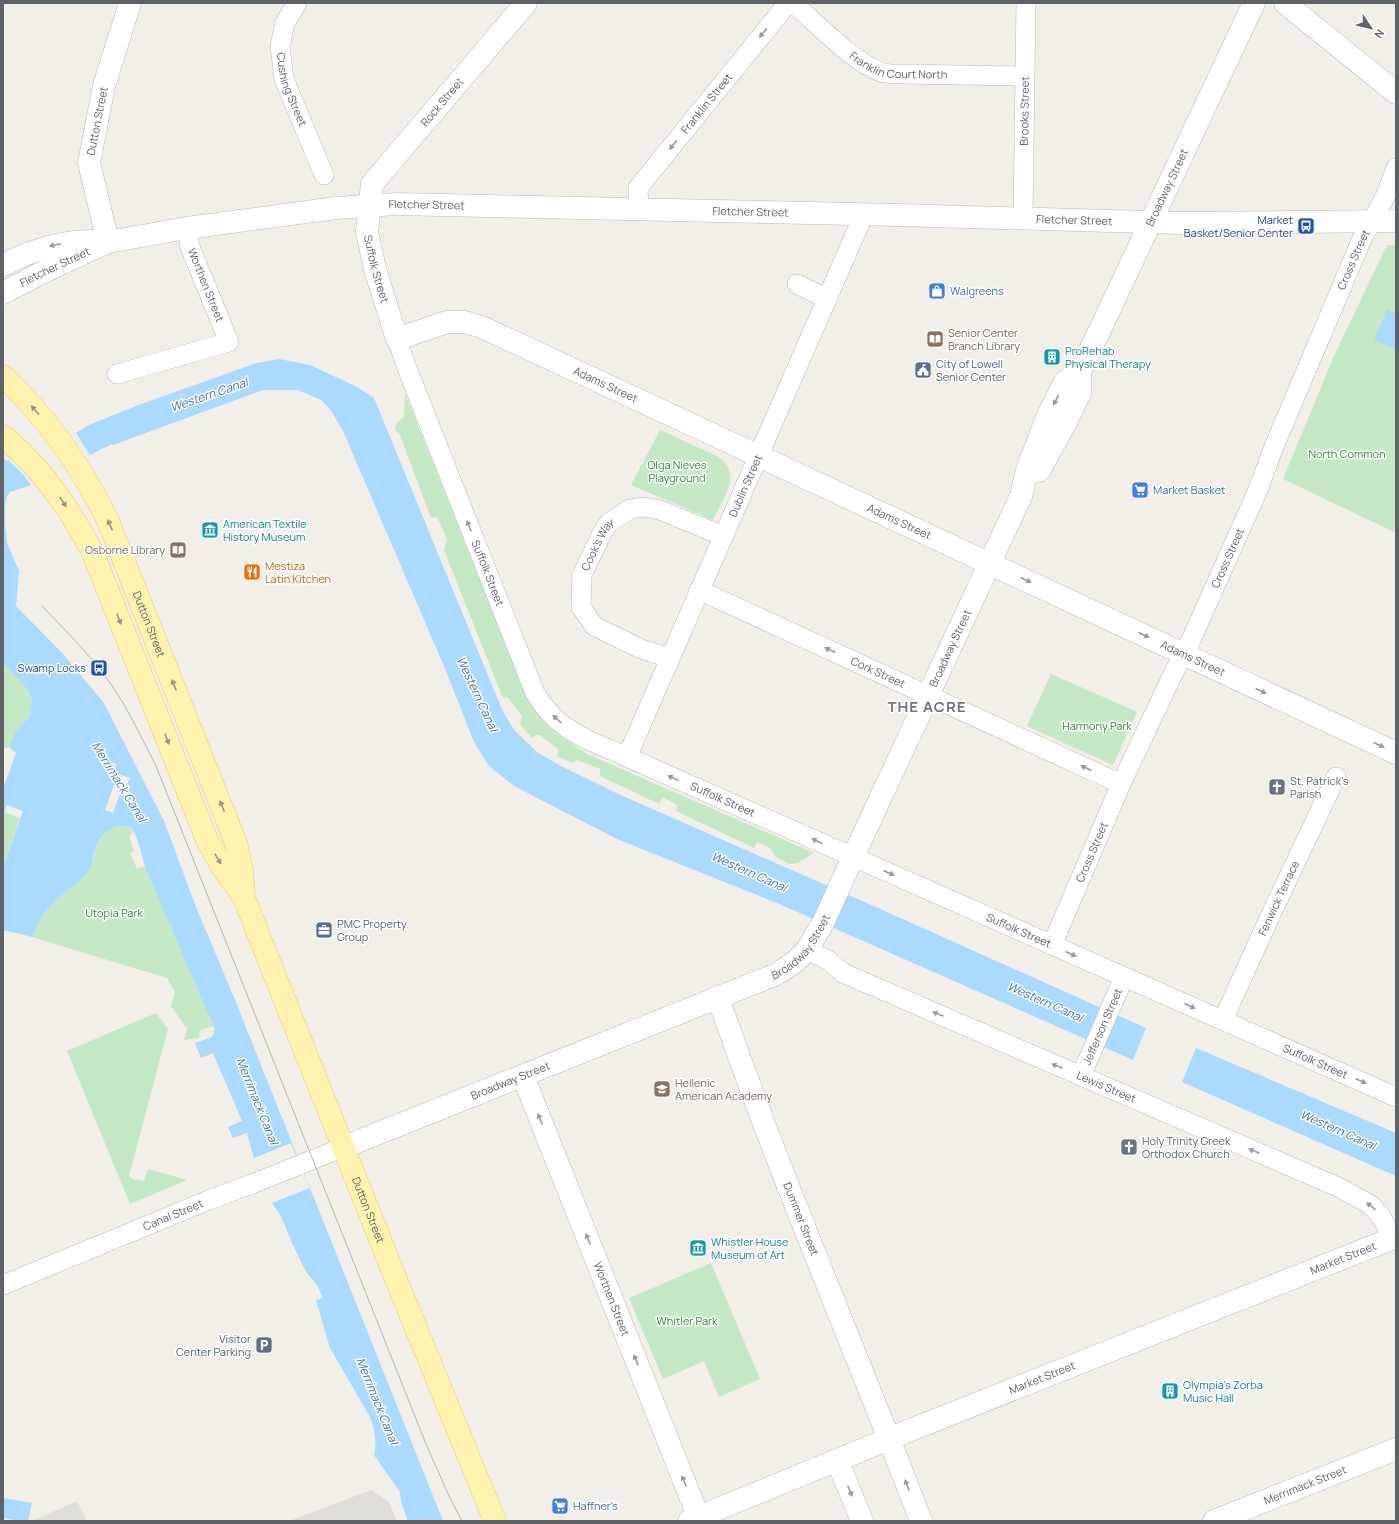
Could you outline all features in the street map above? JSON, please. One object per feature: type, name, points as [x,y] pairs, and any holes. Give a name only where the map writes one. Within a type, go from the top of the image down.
[{"type":"main road","name":"Dutton Street","points":[[108,242],[89,163],[104,86],[130,3]]},
{"type":"main road","name":"Rock Street","points":[[369,206],[372,184],[526,3]]},
{"type":"main road","name":"Broadway Street","points":[[344,1147],[523,1076],[693,1006],[777,974],[796,961],[811,944],[824,921],[1021,496],[1037,474],[1073,409],[1080,393],[1080,372],[1254,3]]},
{"type":"main road","points":[[1285,3],[1396,92]]},
{"type":"main road","name":"Fletcher Street","points":[[3,265],[29,253],[51,246],[77,242],[108,242],[186,228],[336,208],[396,204],[1023,218],[1151,223],[1396,221]]},
{"type":"main road","name":"Suffolk Street","points":[[369,206],[367,232],[375,269],[397,339]]},
{"type":"main road","name":"Fletcher Street","points":[[3,294],[59,264],[108,242]]},
{"type":"main road","name":"Adams Street","points":[[397,339],[447,322],[465,322],[482,327],[1396,753]]},
{"type":"main road","name":"Dutton Street","points":[[3,376],[34,409],[60,440],[74,460],[98,501],[117,542],[236,843],[243,876],[244,898]]},
{"type":"main road","name":"Dutton Street","points":[[3,436],[39,471],[65,506],[93,553],[207,840],[223,868],[244,898],[390,1264],[495,1521]]},
{"type":"main road","name":"Dummer Street","points":[[718,997],[743,1068],[921,1521]]},
{"type":"main road","name":"Worthen Street","points":[[523,1076],[696,1520]]},
{"type":"main road","name":"Market Street","points":[[696,1520],[837,1460],[1394,1237]]},
{"type":"main road","name":"Merrimack Street","points":[[1214,1521],[1396,1449]]},
{"type":"main road","points":[[837,1460],[862,1521]]},
{"type":"street","name":"Cushing Street","points":[[297,3],[285,23],[280,46],[284,79],[324,175]]},
{"type":"street","name":"Franklin Street","points":[[638,210],[638,188],[788,3]]},
{"type":"street","name":"Franklin Court North","points":[[793,3],[854,56],[884,73],[1024,76]]},
{"type":"street","name":"Brooks Street","points":[[1023,218],[1026,3]]},
{"type":"street","name":"Cross Street","points":[[1052,945],[1121,784],[1173,674],[1191,640],[1258,490],[1273,449],[1360,245],[1385,197],[1396,168]]},
{"type":"street","name":"Dublin Street","points":[[627,757],[864,214]]},
{"type":"street","name":"Worthen Street","points":[[117,374],[229,342],[190,247],[186,228]]},
{"type":"street","points":[[798,284],[827,299]]},
{"type":"street","name":"Suffolk Street","points":[[397,339],[407,368],[536,693],[548,711],[565,727],[587,739],[627,757],[1396,1097]]},
{"type":"street","name":"Cook's Way","points":[[670,658],[641,649],[594,626],[581,607],[582,575],[602,531],[609,523],[630,509],[642,507],[660,510],[723,536]]},
{"type":"street","name":"Cork Street","points":[[699,590],[1121,784]]},
{"type":"street","name":"Fenwick Terrace","points":[[1223,1020],[1336,777]]},
{"type":"street","name":"Lewis Street","points":[[811,944],[843,973],[1344,1190],[1371,1205],[1382,1218],[1394,1237]]},
{"type":"street","name":"Jefferson Street","points":[[1080,1076],[1124,977]]},
{"type":"street","name":"Canal Street","points":[[3,1285],[209,1200],[344,1147]]},
{"type":"shaded area","points":[[371,1490],[389,1502],[397,1521],[289,1521]]},
{"type":"shaded area","points":[[77,1501],[87,1521],[32,1521]]},
{"type":"green space","name":"North Common","points":[[1387,245],[1396,245],[1396,533],[1283,479],[1334,356]]},
{"type":"green space","points":[[405,393],[520,682],[530,703],[543,721],[556,733],[587,754],[814,853],[798,863],[789,864],[776,857],[770,848],[757,842],[754,848],[676,811],[677,805],[663,797],[659,804],[600,776],[600,769],[577,760],[572,763],[557,756],[559,750],[540,735],[536,735],[532,738],[520,724],[522,716],[507,697],[503,698],[444,550],[447,539],[437,517],[431,518],[400,435],[395,430],[396,424],[404,417]]},
{"type":"green space","name":"Olga Nieves Playground","points":[[660,430],[717,456],[725,463],[729,470],[729,486],[713,520],[631,485]]},
{"type":"green space","points":[[3,663],[28,690],[32,701],[30,716],[16,731],[9,747],[3,749]]},
{"type":"green space","name":"Harmony Park","points":[[1051,674],[1137,712],[1113,765],[1027,726]]},
{"type":"green space","points":[[5,812],[20,818],[3,867],[3,816]]},
{"type":"green space","name":"Utopia Park","points":[[124,825],[131,828],[133,832],[129,837],[134,851],[130,853],[137,869],[145,866],[214,1026],[200,1030],[199,1038],[184,1040],[187,1029],[171,1006],[175,992],[167,978],[32,937],[46,910],[88,872],[102,836],[111,828]]},
{"type":"green space","points":[[156,1013],[168,1029],[129,1176],[133,1179],[144,1181],[148,1169],[187,1180],[130,1204],[67,1051]]},
{"type":"green space","name":"Whitler Park","points":[[711,1263],[760,1379],[719,1397],[704,1361],[663,1379],[629,1298]]},
{"type":"water","points":[[1387,310],[1396,314],[1396,350],[1374,340]]},
{"type":"water","points":[[279,359],[310,365],[357,387],[374,398],[503,712],[515,731],[537,752],[559,765],[616,793],[1146,1028],[1133,1060],[777,903],[617,839],[514,786],[489,766],[474,742],[446,671],[343,431],[330,409],[321,400],[298,390],[263,390],[113,445],[112,444],[90,455],[24,476],[31,485],[10,492],[7,496],[5,505],[7,543],[19,571],[16,606],[63,654],[104,703],[164,821],[196,907],[233,995],[443,1521],[408,1521],[401,1501],[400,1492],[374,1455],[375,1436],[370,1417],[330,1348],[316,1300],[323,1298],[317,1285],[306,1272],[281,1216],[272,1203],[254,1158],[247,1133],[233,1138],[228,1127],[242,1121],[213,1053],[201,1058],[195,1043],[212,1037],[215,1029],[146,869],[140,846],[133,830],[130,827],[119,826],[105,833],[99,840],[88,872],[46,910],[32,937],[18,943],[3,957],[3,867],[23,811],[7,805],[3,816],[3,789],[16,753],[9,747],[16,731],[30,716],[32,701],[28,690],[3,663],[3,458],[7,461],[76,433],[89,425],[141,404],[257,363]]},
{"type":"water","name":"Western Canal","points":[[1196,1048],[1396,1133],[1396,1176],[1182,1082]]},
{"type":"water","points":[[3,1498],[32,1503],[28,1521],[3,1518]]},
{"type":"pier","points":[[76,433],[90,455],[25,476],[8,460]]},
{"type":"pier","points":[[119,774],[130,778],[127,784],[130,785],[126,796],[120,794],[113,813],[105,810]]},
{"type":"pier","points":[[3,930],[32,937],[30,940],[13,948],[4,958]]},
{"type":"pier","points":[[291,1143],[310,1188],[272,1203],[254,1158]]},
{"type":"tram line","points":[[42,606],[68,633],[108,680],[128,711],[156,766],[426,1444],[462,1521]]},
{"type":"place","name":"Market Basket/Senior Center","points":[[1306,226]]},
{"type":"place","name":"Walgreens","points":[[937,291]]},
{"type":"place","name":"Senior Center Branch Library","points":[[935,339]]},
{"type":"place","name":"ProRehab Physical Therapy","points":[[1052,357]]},
{"type":"place","name":"City of Lowell Senior Center","points":[[923,370]]},
{"type":"place","name":"Market Basket","points":[[1140,490]]},
{"type":"place","name":"American Textile History Museum","points":[[210,530]]},
{"type":"place","name":"Osborne Library","points":[[178,550]]},
{"type":"place","name":"Mestiza Latin Kitchen","points":[[252,572]]},
{"type":"place","name":"Swamp Locks","points":[[99,668]]},
{"type":"place","name":"St. Patrick's Parish","points":[[1277,787]]},
{"type":"place","name":"PMC Property Group","points":[[324,930]]},
{"type":"place","name":"Hellenic American Academy","points":[[662,1089]]},
{"type":"place","name":"Holy Trinity Greek Orthodox Church","points":[[1129,1147]]},
{"type":"place","name":"Whistler House Museum of Art","points":[[698,1248]]},
{"type":"place","name":"Visitor Center Parking","points":[[264,1345]]},
{"type":"place","name":"Olympia's Zorba Music Hall","points":[[1170,1391]]},
{"type":"place","name":"Haffner's","points":[[560,1506]]},
{"type":"district","name":"THE ACRE","points":[[927,707]]},
{"type":"water label","name":"Merrimack Canal","points":[[119,782]]},
{"type":"water label","name":"Merrimack Canal","points":[[257,1101]]},
{"type":"water label","name":"Merrimack Canal","points":[[377,1401]]}]
